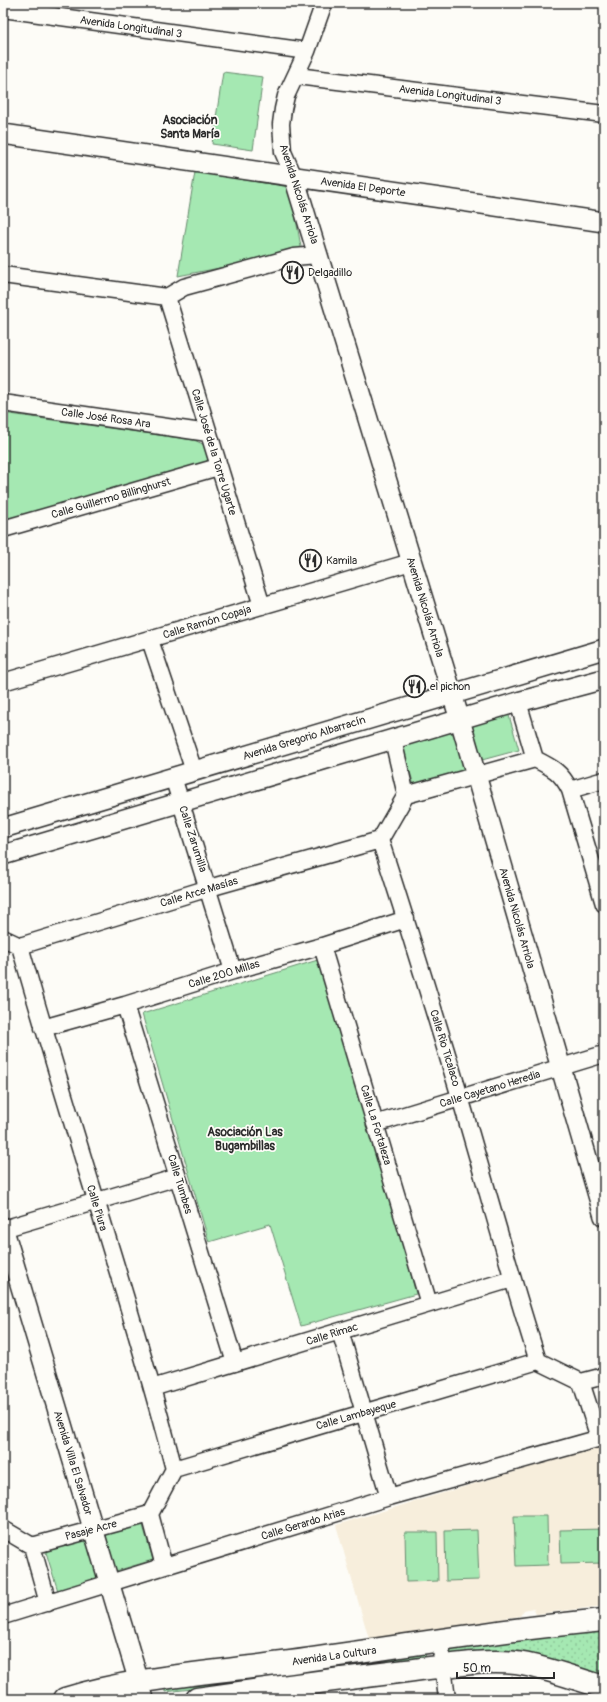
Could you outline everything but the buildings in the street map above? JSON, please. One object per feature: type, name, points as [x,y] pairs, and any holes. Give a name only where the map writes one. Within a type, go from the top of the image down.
[{"type":"main road","name":"Avenida La Cultura","points":[[65,1699],[91,1691],[141,1690],[161,1677],[267,1665],[440,1641],[534,1626],[604,1620]]},
{"type":"main road","name":"Avenida La Cultura","points":[[197,1699],[269,1688],[485,1663],[517,1664],[604,1687]]},
{"type":"main road","points":[[267,1665],[269,1688]]},
{"type":"street","name":"Avenida Nicolás Arriola","points":[[324,3],[297,76],[286,96],[281,124],[283,152],[294,177],[318,255],[451,695],[460,720],[561,1067],[599,1180],[604,1216]]},
{"type":"street","name":"Avenida Longitudinal 3","points":[[3,9],[25,8],[307,51]]},
{"type":"street","name":"Avenida Longitudinal 3","points":[[297,76],[604,114]]},
{"type":"street","name":"Avenida El Deporte","points":[[3,134],[604,222]]},
{"type":"street","points":[[3,275],[167,297],[184,287],[294,257],[318,255]]},
{"type":"street","name":"Calle José de la Torre Ugarte","points":[[167,297],[262,606]]},
{"type":"street","name":"Calle José Rosa Ara","points":[[3,403],[208,433]]},
{"type":"street","name":"Calle Guillermo Billinghurst","points":[[3,529],[218,466]]},
{"type":"street","name":"Calle Ramón Copaja","points":[[3,682],[411,562]]},
{"type":"street","points":[[150,640],[194,771]]},
{"type":"street","name":"Avenida Gregorio Albarracín","points":[[3,828],[604,649]]},
{"type":"street","points":[[3,855],[518,702],[604,679]]},
{"type":"street","points":[[518,702],[535,759]]},
{"type":"street","points":[[380,840],[406,795],[393,740]]},
{"type":"street","points":[[406,795],[535,759],[556,770],[564,779],[570,790],[604,904]]},
{"type":"street","name":"Calle Zarumilla","points":[[173,777],[209,888],[233,971]]},
{"type":"street","points":[[570,790],[604,780]]},
{"type":"street","name":"Calle Arce Masías","points":[[20,946],[209,888],[380,840]]},
{"type":"street","name":"Calle Rio Ticalaco","points":[[380,840],[406,919],[460,1098],[512,1279],[538,1361]]},
{"type":"street","name":"Calle 200 Millas","points":[[43,1028],[322,946],[406,919]]},
{"type":"street","points":[[3,938],[20,946]]},
{"type":"street","name":"Calle Piura","points":[[20,946],[43,1028],[152,1388],[174,1469]]},
{"type":"street","name":"Calle La Fortaleza","points":[[322,946],[429,1304]]},
{"type":"street","name":"Calle Tumbes","points":[[125,1005],[235,1363]]},
{"type":"street","name":"Calle Cayetano Heredia","points":[[375,1124],[604,1054]]},
{"type":"street","points":[[3,1228],[178,1177]]},
{"type":"street","name":"Avenida Villa El Salvador","points":[[3,1228],[141,1690]]},
{"type":"street","name":"Calle Rimac","points":[[152,1388],[512,1279]]},
{"type":"street","points":[[340,1331],[389,1497]]},
{"type":"street","points":[[538,1361],[582,1382],[604,1376]]},
{"type":"street","name":"Calle Lambayeque","points":[[174,1469],[538,1361]]},
{"type":"street","points":[[582,1382],[601,1438]]},
{"type":"street","name":"Calle Gerardo Arias","points":[[3,1616],[389,1497],[601,1438]]},
{"type":"street","points":[[164,1566],[150,1514],[174,1469]]},
{"type":"street","name":"Pasaje Acre","points":[[32,1546],[150,1514]]},
{"type":"street","points":[[3,1529],[32,1546],[48,1603]]},
{"type":"street","points":[[440,1641],[447,1699]]},
{"type":"shaded area","points":[[604,1445],[604,1606],[536,1614],[533,1608],[524,1610],[520,1616],[369,1639],[336,1525]]},
{"type":"green space","points":[[223,72],[263,77],[253,150],[212,144]]},
{"type":"green space","points":[[195,172],[290,187],[302,252],[178,276]]},
{"type":"green space","points":[[3,413],[194,440],[205,445],[210,454],[206,463],[3,523]]},
{"type":"green space","points":[[508,712],[519,750],[482,760],[471,723]]},
{"type":"green space","points":[[444,731],[456,735],[466,774],[415,789],[402,744]]},
{"type":"green space","points":[[321,959],[389,1189],[416,1294],[301,1326],[270,1224],[209,1242],[142,1014]]},
{"type":"green space","points":[[514,1516],[547,1516],[548,1565],[516,1566]]},
{"type":"green space","points":[[142,1522],[153,1560],[116,1571],[105,1533]]},
{"type":"green space","points":[[604,1529],[604,1563],[561,1564],[560,1530]]},
{"type":"green space","points":[[477,1530],[479,1580],[446,1581],[445,1531]]},
{"type":"green space","points":[[405,1532],[437,1532],[438,1581],[406,1582]]},
{"type":"green space","points":[[86,1536],[98,1580],[58,1591],[45,1549]]},
{"type":"green space","points":[[604,1629],[604,1680],[451,1656],[450,1652],[455,1649]]},
{"type":"green space","points":[[425,1652],[426,1663],[276,1680],[276,1669]]},
{"type":"green space","points":[[245,1672],[245,1683],[165,1692],[165,1681]]},
{"type":"place","name":"Delgadillo","points":[[293,272]]},
{"type":"place","name":"Kamila","points":[[310,560]]},
{"type":"place","name":"el pichon","points":[[414,686]]},
{"type":"district","name":"Asociación Santa María","points":[[190,127]]},
{"type":"district","name":"Asociación Las Bugambillas","points":[[245,1139]]}]
